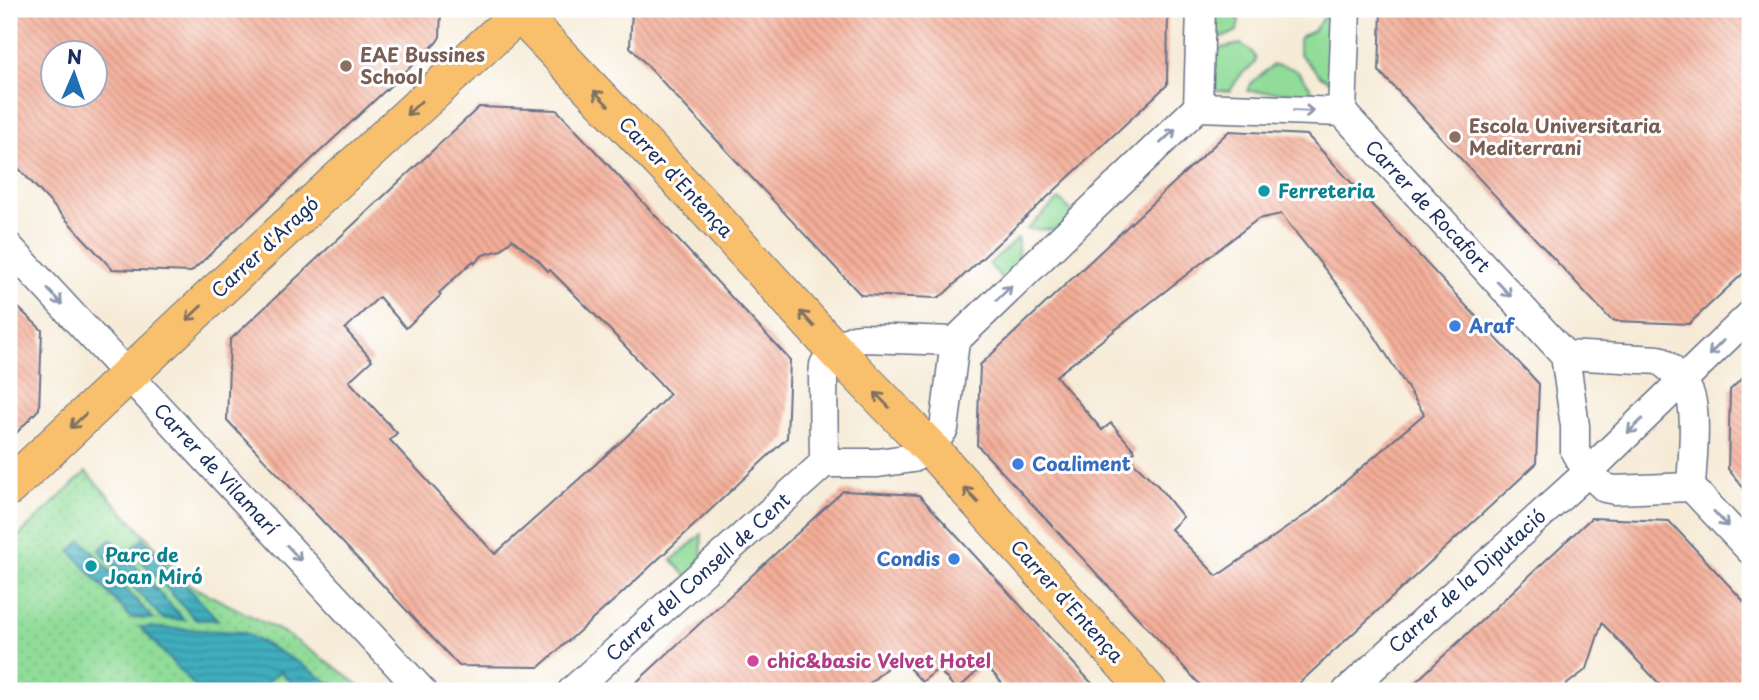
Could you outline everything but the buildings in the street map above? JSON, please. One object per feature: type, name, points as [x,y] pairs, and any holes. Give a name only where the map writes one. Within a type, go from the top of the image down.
[{"type":"main road","name":"Carrer d'Entença","points":[[520,10],[708,211],[828,362],[937,439],[1148,691]]},
{"type":"main road","name":"Carrer d'Aragó","points":[[9,487],[520,10]]},
{"type":"street","points":[[955,341],[854,339],[828,362],[824,463],[878,463],[913,458],[937,439],[955,341],[1198,107],[1200,9]]},
{"type":"street","points":[[1198,107],[1342,112],[1346,9]]},
{"type":"street","name":"Carrer de Rocafort","points":[[1342,112],[1565,355]]},
{"type":"street","name":"Carrer de Vilamarí","points":[[9,247],[422,691]]},
{"type":"street","name":"Carrer de la Diputació","points":[[1347,691],[1581,462],[1635,426],[1750,315]]},
{"type":"street","points":[[1691,487],[1615,490],[1605,488],[1581,462],[1565,355],[1659,360],[1670,368],[1683,382],[1690,396],[1693,433],[1691,487],[1750,550]]},
{"type":"street","name":"Carrer del Consell de Cent","points":[[572,691],[824,463]]},
{"type":"green space","points":[[1212,9],[1233,9],[1239,20],[1237,31],[1211,39]]},
{"type":"green space","points":[[1334,10],[1331,82],[1320,76],[1299,53],[1299,40],[1301,36],[1313,31],[1328,12]]},
{"type":"green space","points":[[1241,44],[1255,56],[1253,65],[1240,76],[1230,91],[1209,90],[1211,56],[1221,48]]},
{"type":"green space","points":[[1273,65],[1294,69],[1314,94],[1247,91],[1250,84]]},
{"type":"green space","points":[[1059,199],[1077,216],[1061,230],[1027,229]]},
{"type":"green space","points":[[1018,238],[1018,271],[1005,282],[989,264]]},
{"type":"green space","name":"Parc de Joan Miró","points":[[86,472],[193,587],[283,632],[367,691],[9,691],[9,545]]},
{"type":"green space","points":[[702,534],[701,566],[688,578],[672,560]]},
{"type":"water","points":[[111,539],[184,620],[163,619],[99,550]]},
{"type":"water","points":[[143,539],[218,620],[196,620],[131,550]]},
{"type":"water","points":[[82,540],[153,619],[131,618],[70,551]]},
{"type":"water","points":[[140,627],[243,632],[303,665],[341,691],[299,691],[280,671],[258,691],[199,691]]},
{"type":"place","name":"EAE Bussines School","points":[[346,66]]},
{"type":"place","name":"Escola Universitaria Mediterrani","points":[[1455,137]]},
{"type":"place","name":"Ferreteria","points":[[1264,191]]},
{"type":"place","name":"Araf","points":[[1455,326]]},
{"type":"place","name":"Coaliment","points":[[1018,464]]},
{"type":"place","name":"Condis","points":[[954,559]]},
{"type":"place","name":"Parc de Joan Miró","points":[[91,566]]},
{"type":"place","name":"chic&basic Velvet Hotel","points":[[753,661]]}]
